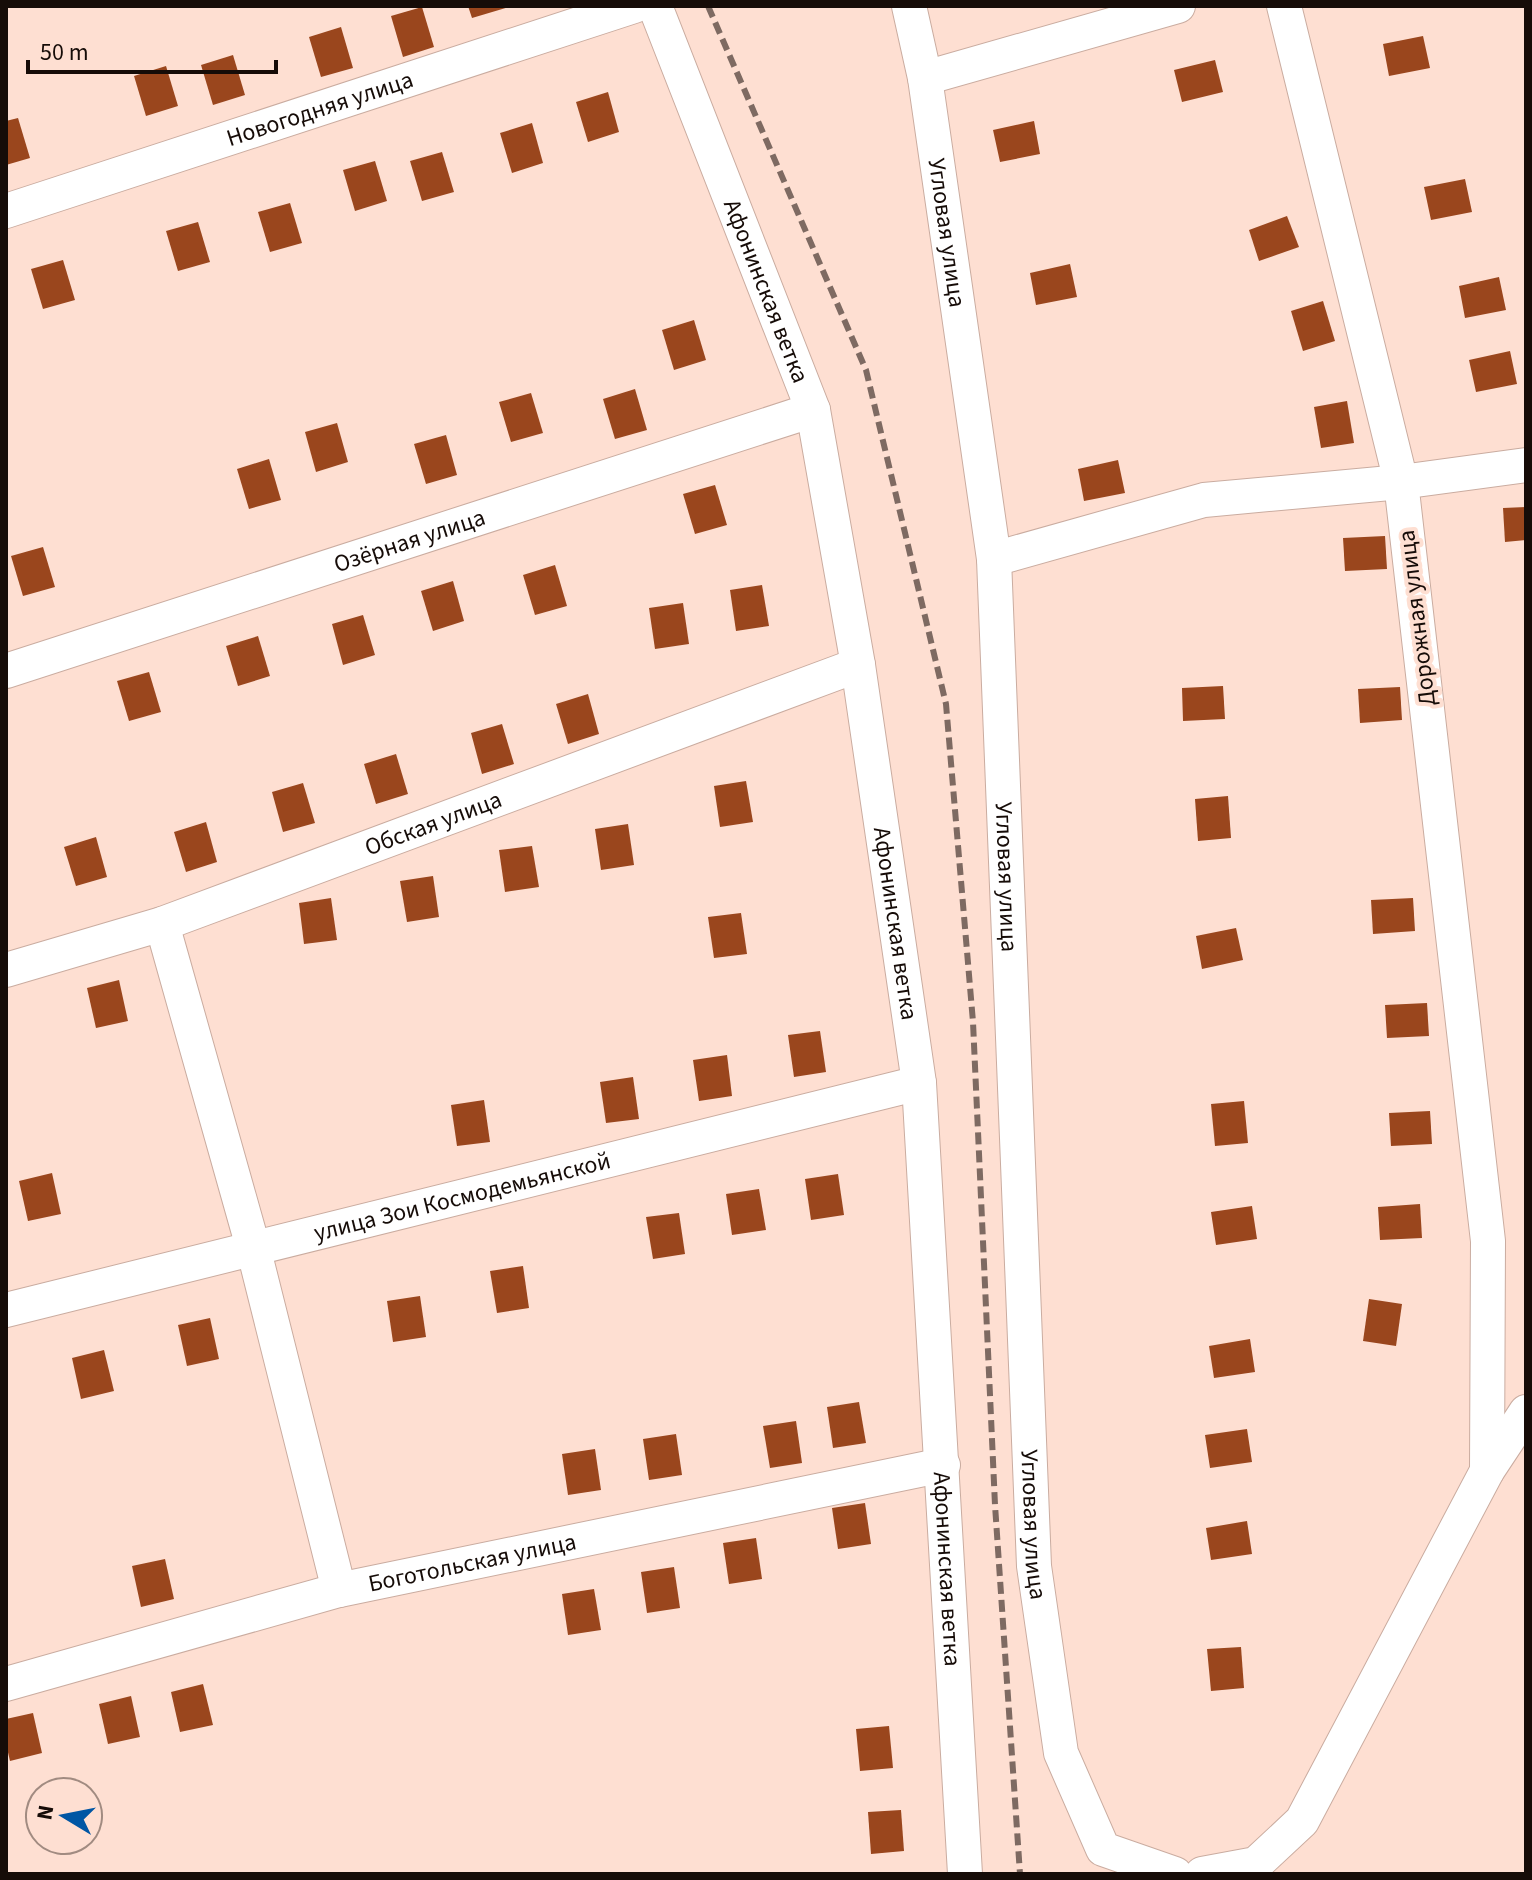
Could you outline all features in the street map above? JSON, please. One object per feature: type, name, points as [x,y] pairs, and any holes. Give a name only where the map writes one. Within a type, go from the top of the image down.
[{"type":"street","name":"Новогодняя улица","points":[[6,211],[634,6]]},
{"type":"street","name":"Афонинская ветка","points":[[655,6],[813,410],[858,665],[919,1083],[965,1874]]},
{"type":"street","name":"Угловая улица","points":[[909,6],[925,78],[994,559],[1034,1566],[1061,1753],[1103,1849],[1175,1874]]},
{"type":"street","points":[[925,78],[1178,6]]},
{"type":"street","name":"Дорожная улица","points":[[1284,6],[1401,482],[1488,1241],[1487,1471]]},
{"type":"street","name":"Озёрная улица","points":[[6,671],[813,410]]},
{"type":"street","points":[[994,559],[1204,500],[1401,482],[1526,465]]},
{"type":"street","name":"Обская улица","points":[[6,970],[162,924],[858,665]]},
{"type":"street","points":[[162,924],[253,1247],[339,1590]]},
{"type":"street","name":"улица Зои Космодемьянской","points":[[6,1310],[919,1083]]},
{"type":"street","points":[[1202,1874],[1256,1864],[1302,1821],[1487,1471],[1526,1412]]},
{"type":"street","name":"Боготольская улица","points":[[6,1684],[339,1590],[943,1465]]},
{"type":"building","points":[[468,6],[509,6],[509,7],[472,18]]},
{"type":"building","points":[[422,7],[434,47],[403,57],[391,16]]},
{"type":"building","points":[[341,27],[353,68],[321,77],[309,37]]},
{"type":"building","points":[[1423,36],[1430,68],[1389,76],[1383,44]]},
{"type":"building","points":[[233,55],[245,95],[213,105],[201,65]]},
{"type":"building","points":[[1215,60],[1223,92],[1182,102],[1174,70]]},
{"type":"building","points":[[166,66],[178,106],[146,116],[134,76]]},
{"type":"building","points":[[608,92],[619,132],[588,142],[576,102]]},
{"type":"building","points":[[18,118],[30,158],[6,165],[6,121]]},
{"type":"building","points":[[1034,121],[1040,154],[1000,162],[993,130]]},
{"type":"building","points":[[532,123],[543,163],[512,173],[500,133]]},
{"type":"building","points":[[442,152],[454,192],[422,201],[410,161]]},
{"type":"building","points":[[375,161],[387,201],[355,211],[343,170]]},
{"type":"building","points":[[1465,179],[1472,212],[1431,220],[1424,187]]},
{"type":"building","points":[[290,203],[302,243],[270,252],[258,212]]},
{"type":"building","points":[[1287,216],[1299,247],[1259,261],[1249,230]]},
{"type":"building","points":[[198,222],[210,262],[178,271],[166,231]]},
{"type":"building","points":[[63,260],[75,300],[43,309],[31,269]]},
{"type":"building","points":[[1070,264],[1077,297],[1036,305],[1030,273]]},
{"type":"building","points":[[1499,277],[1506,310],[1465,318],[1459,286]]},
{"type":"building","points":[[1323,301],[1335,341],[1303,351],[1291,311]]},
{"type":"building","points":[[694,320],[706,360],[674,370],[662,330]]},
{"type":"building","points":[[1510,351],[1517,384],[1476,392],[1469,360]]},
{"type":"building","points":[[635,389],[647,430],[615,439],[603,399]]},
{"type":"building","points":[[531,393],[543,433],[511,442],[499,402]]},
{"type":"building","points":[[1347,401],[1354,443],[1321,448],[1314,407]]},
{"type":"building","points":[[337,423],[348,462],[316,472],[305,432]]},
{"type":"building","points":[[446,435],[457,475],[426,484],[414,444]]},
{"type":"building","points":[[269,459],[281,500],[249,509],[237,469]]},
{"type":"building","points":[[1118,460],[1125,493],[1084,501],[1078,469]]},
{"type":"building","points":[[715,485],[727,525],[695,534],[683,494]]},
{"type":"building","points":[[1526,507],[1526,540],[1505,542],[1503,508]]},
{"type":"building","points":[[1385,536],[1387,569],[1345,571],[1343,538]]},
{"type":"building","points":[[43,547],[55,587],[23,596],[11,556]]},
{"type":"building","points":[[555,565],[567,606],[535,615],[523,575]]},
{"type":"building","points":[[453,581],[464,621],[433,631],[421,591]]},
{"type":"building","points":[[762,585],[769,626],[736,631],[730,590]]},
{"type":"building","points":[[683,603],[689,644],[655,649],[649,608]]},
{"type":"building","points":[[363,615],[375,655],[343,665],[332,624]]},
{"type":"building","points":[[258,636],[270,676],[238,686],[226,646]]},
{"type":"building","points":[[149,672],[161,712],[129,721],[117,681]]},
{"type":"building","points":[[1223,686],[1225,719],[1183,721],[1182,688]]},
{"type":"building","points":[[1400,687],[1402,720],[1360,723],[1358,689]]},
{"type":"building","points":[[588,694],[599,734],[568,744],[556,704]]},
{"type":"building","points":[[502,724],[514,764],[482,774],[471,733]]},
{"type":"building","points":[[396,754],[408,794],[376,804],[364,764]]},
{"type":"building","points":[[746,781],[753,822],[720,827],[714,786]]},
{"type":"building","points":[[303,783],[315,823],[283,832],[272,792]]},
{"type":"building","points":[[1228,796],[1231,838],[1198,841],[1195,799]]},
{"type":"building","points":[[206,822],[217,862],[186,872],[174,832]]},
{"type":"building","points":[[628,824],[634,865],[601,870],[595,829]]},
{"type":"building","points":[[96,837],[107,877],[76,886],[64,847]]},
{"type":"building","points":[[532,846],[539,887],[505,892],[499,850]]},
{"type":"building","points":[[433,876],[439,917],[407,922],[400,881]]},
{"type":"building","points":[[331,898],[337,940],[304,944],[299,903]]},
{"type":"building","points":[[1413,898],[1415,931],[1373,934],[1371,900]]},
{"type":"building","points":[[741,913],[747,954],[714,958],[708,917]]},
{"type":"building","points":[[1236,928],[1243,960],[1202,969],[1196,936]]},
{"type":"building","points":[[119,980],[128,1021],[96,1028],[87,988]]},
{"type":"building","points":[[1427,1003],[1429,1036],[1387,1038],[1385,1005]]},
{"type":"building","points":[[820,1031],[826,1072],[794,1077],[788,1035]]},
{"type":"building","points":[[727,1055],[732,1096],[699,1101],[693,1060]]},
{"type":"building","points":[[633,1077],[639,1119],[606,1123],[600,1082]]},
{"type":"building","points":[[484,1100],[490,1142],[457,1146],[451,1105]]},
{"type":"building","points":[[1244,1101],[1248,1143],[1215,1146],[1211,1104]]},
{"type":"building","points":[[1430,1111],[1432,1144],[1391,1146],[1389,1113]]},
{"type":"building","points":[[52,1173],[61,1214],[28,1221],[19,1181]]},
{"type":"building","points":[[838,1174],[844,1215],[811,1220],[805,1179]]},
{"type":"building","points":[[759,1189],[766,1230],[732,1235],[726,1194]]},
{"type":"building","points":[[1420,1204],[1422,1238],[1380,1240],[1378,1207]]},
{"type":"building","points":[[1252,1206],[1257,1239],[1216,1245],[1211,1212]]},
{"type":"building","points":[[679,1213],[685,1254],[653,1259],[646,1217]]},
{"type":"building","points":[[523,1266],[529,1308],[497,1313],[490,1271]]},
{"type":"building","points":[[420,1296],[426,1337],[393,1342],[387,1301]]},
{"type":"building","points":[[1369,1299],[1402,1304],[1396,1346],[1363,1341]]},
{"type":"building","points":[[210,1318],[219,1359],[187,1366],[178,1325]]},
{"type":"building","points":[[1250,1339],[1255,1372],[1214,1378],[1209,1346]]},
{"type":"building","points":[[104,1350],[114,1391],[81,1399],[72,1358]]},
{"type":"building","points":[[859,1402],[866,1443],[833,1448],[827,1407]]},
{"type":"building","points":[[796,1421],[802,1463],[770,1468],[763,1426]]},
{"type":"building","points":[[1247,1429],[1252,1462],[1210,1468],[1205,1435]]},
{"type":"building","points":[[676,1434],[682,1475],[649,1480],[643,1439]]},
{"type":"building","points":[[595,1449],[601,1490],[568,1495],[562,1454]]},
{"type":"building","points":[[865,1503],[871,1544],[838,1549],[832,1508]]},
{"type":"building","points":[[1247,1521],[1252,1554],[1211,1560],[1206,1528]]},
{"type":"building","points":[[756,1538],[762,1579],[729,1584],[723,1543]]},
{"type":"building","points":[[165,1559],[174,1599],[141,1607],[132,1566]]},
{"type":"building","points":[[674,1567],[680,1608],[647,1613],[641,1572]]},
{"type":"building","points":[[594,1589],[601,1630],[568,1635],[562,1594]]},
{"type":"building","points":[[1241,1647],[1244,1688],[1211,1691],[1207,1649]]},
{"type":"building","points":[[203,1684],[213,1725],[180,1732],[171,1692]]},
{"type":"building","points":[[131,1696],[140,1737],[108,1744],[99,1704]]},
{"type":"building","points":[[33,1713],[42,1753],[10,1761],[6,1719]]},
{"type":"building","points":[[889,1726],[893,1768],[860,1771],[856,1729]]},
{"type":"building","points":[[901,1810],[904,1851],[871,1854],[868,1812]]},
{"type":"railway","points":[[708,6],[866,370],[946,704],[973,1022],[995,1505],[1020,1874]]}]
